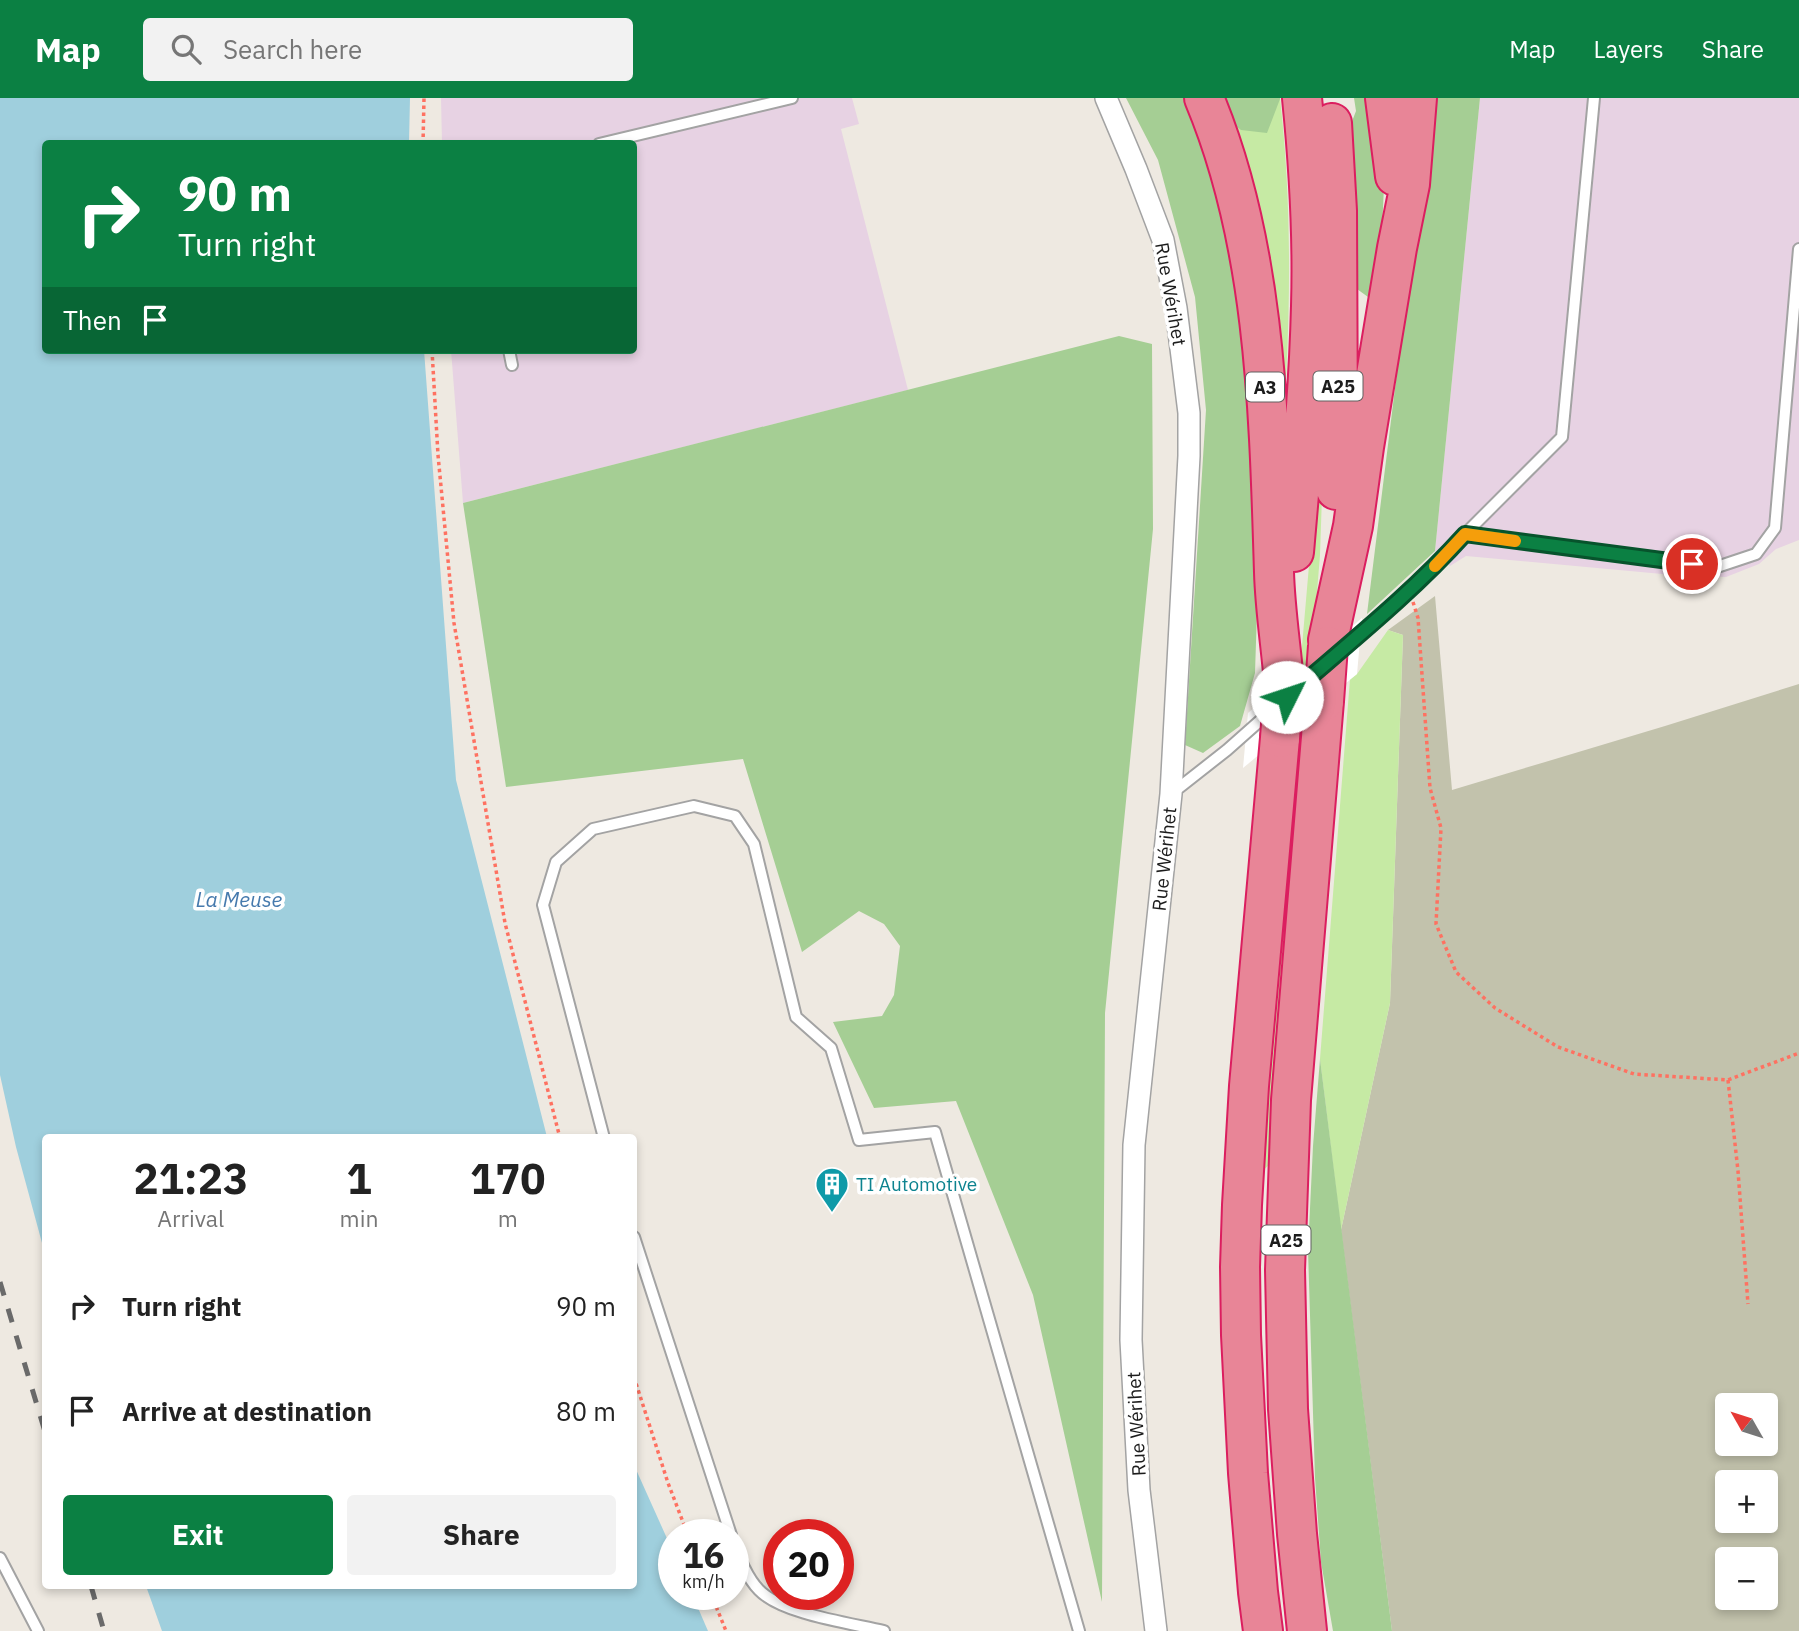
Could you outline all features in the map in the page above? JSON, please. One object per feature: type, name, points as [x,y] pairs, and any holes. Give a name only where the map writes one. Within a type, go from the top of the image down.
[{"type":"highway","name":"A3","points":[[1204,98],[1233,181],[1252,266],[1263,368],[1274,526],[1274,574],[1313,671]]},
{"type":"highway","name":"A25","points":[[1263,1631],[1248,1473],[1240,1267],[1248,1098],[1280,738],[1313,671],[1304,441],[1312,256],[1307,141],[1302,98]]},
{"type":"highway","name":"A25","points":[[1307,1631],[1288,1409],[1285,1270],[1313,671],[1338,445],[1337,211],[1329,98]]},
{"type":"highway","points":[[1385,98],[1395,166],[1397,248]]},
{"type":"highway","points":[[1313,671],[1353,526],[1397,248],[1410,184],[1417,98]]},
{"type":"street","name":"Rue Wérihet","points":[[1106,98],[1163,240],[1176,308],[1189,413],[1171,794],[1134,1145],[1131,1340],[1139,1490],[1156,1631]]},
{"type":"lane","points":[[616,140],[792,98]]},
{"type":"lane","points":[[1171,794],[1227,750],[1313,671],[1409,590],[1562,437],[1594,98]]},
{"type":"lane","points":[[1465,534],[1717,567],[1756,554],[1775,528],[1799,249]]},
{"type":"lane","points":[[510,354],[512,365]]},
{"type":"lane","points":[[603,1134],[543,905],[556,862],[593,829],[694,806],[735,816],[754,844],[796,1017],[831,1048],[859,1140],[935,1132],[1079,1631]]},
{"type":"lane","points":[[637,1246],[726,1519]]},
{"type":"lane","points":[[0,1558],[38,1631]]},
{"type":"lane","points":[[749,1574],[759,1590],[788,1609],[884,1631]]},
{"type":"path","points":[[423,140],[424,98]]},
{"type":"path","points":[[432,354],[438,455],[454,623],[505,923],[559,1134]]},
{"type":"path","points":[[1409,590],[1418,618],[1430,788],[1441,828],[1436,924],[1456,972],[1495,1008],[1558,1047],[1634,1074],[1728,1080],[1799,1053]]},
{"type":"path","points":[[1728,1080],[1748,1304]]},
{"type":"path","points":[[637,1386],[682,1519]]},
{"type":"path","points":[[717,1610],[726,1631]]},
{"type":"shaded area","points":[[441,98],[852,98],[859,124],[841,129],[908,390],[463,503],[451,354],[637,354],[637,140],[442,140]]},
{"type":"shaded area","points":[[1480,98],[1799,98],[1799,540],[1776,549],[1759,564],[1726,577],[1673,575],[1466,556],[1450,566],[1435,551]]},
{"type":"shaded area","points":[[1435,596],[1452,790],[1799,684],[1799,1631],[1392,1631],[1341,1230],[1390,1003],[1403,635],[1388,630]]},
{"type":"green space","points":[[1126,98],[1186,98],[1228,226],[1246,349],[1258,580],[1255,673],[1240,726],[1203,753],[1185,745],[1206,410],[1195,297],[1158,160]]},
{"type":"green space","points":[[1213,98],[1280,98],[1287,190],[1289,283],[1280,468]]},
{"type":"green space","points":[[1213,98],[1280,99],[1267,133],[1241,130],[1220,114]]},
{"type":"green space","points":[[1354,98],[1375,98],[1385,165],[1381,251],[1375,302],[1357,289],[1351,124],[1356,111]]},
{"type":"green space","points":[[1431,98],[1480,98],[1435,551],[1367,614]]},
{"type":"green space","points":[[1119,336],[1152,344],[1153,529],[1105,1013],[1102,1602],[1033,1295],[956,1101],[874,1108],[833,1022],[882,1016],[894,995],[900,946],[884,924],[859,911],[802,952],[743,759],[506,787],[463,503]]},
{"type":"green space","points":[[1324,437],[1320,555],[1271,1163],[1256,1177],[1310,554]]},
{"type":"green space","points":[[1388,630],[1403,635],[1390,1003],[1341,1230],[1320,1059],[1350,679],[1357,674]]},
{"type":"green space","points":[[1320,1059],[1392,1631],[1333,1631],[1321,1562],[1315,1478],[1308,1250]]},
{"type":"water","name":"La Meuse","points":[[0,98],[410,98],[409,140],[42,140],[42,354],[424,354],[456,780],[546,1134],[42,1134],[42,1243],[0,1075]]},
{"type":"water","points":[[637,1472],[658,1519],[658,1610],[699,1610],[708,1631],[162,1631],[147,1589],[637,1589]]},
{"type":"pier","points":[[1362,618],[1357,674],[1243,768],[1248,713]]},
{"type":"railway","points":[[0,1282],[42,1422]]},
{"type":"railway","points":[[92,1589],[104,1631]]},
{"type":"slow traffic","points":[[1435,566],[1465,534],[1515,541]]},
{"type":"place","name":"TI Automotive","points":[[832,1214]]},
{"type":"route","points":[[1287,697],[1409,590],[1465,534],[1692,564]]}]
